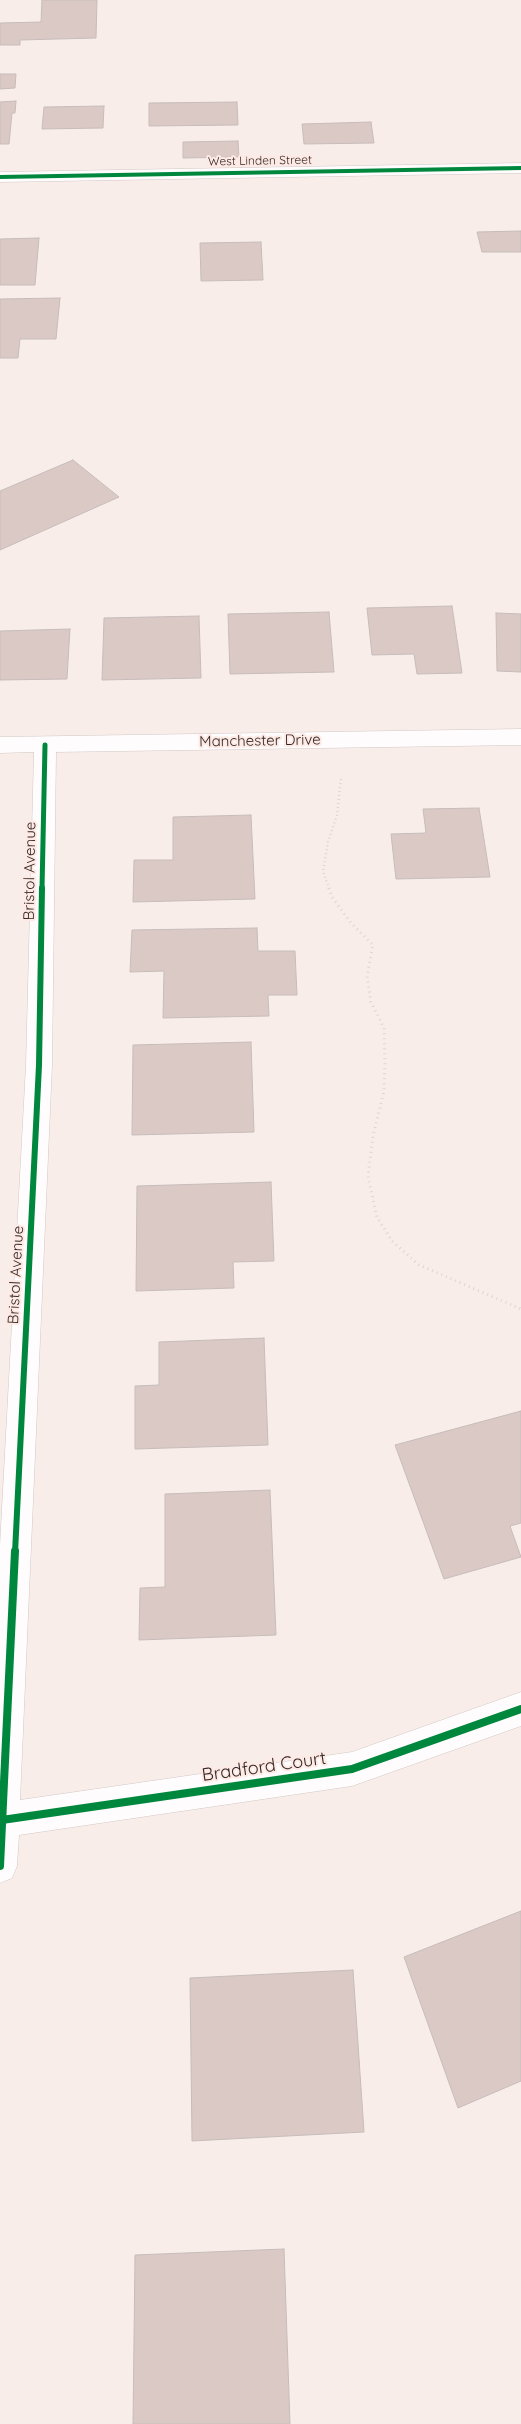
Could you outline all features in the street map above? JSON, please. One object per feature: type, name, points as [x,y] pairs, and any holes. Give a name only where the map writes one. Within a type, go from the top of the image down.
[{"type":"street","name":"West Linden Street","points":[[0,177],[521,168]]},
{"type":"street","name":"Manchester Drive","points":[[0,746],[521,737]]},
{"type":"street","name":"Bristol Avenue","points":[[0,1866],[39,1065],[45,744]]},
{"type":"street","name":"Bradford Court","points":[[2,1820],[352,1769],[521,1709]]},
{"type":"path","points":[[335,740],[341,780],[336,815],[328,842],[323,871],[332,897],[351,923],[373,945],[367,976],[371,1002],[384,1028],[384,1091],[373,1136],[368,1176],[377,1217],[392,1241],[419,1265],[521,1309]]},
{"type":"building","points":[[42,0],[97,0],[96,38],[20,40],[20,45],[0,45],[0,23],[41,22]]},
{"type":"building","points":[[0,74],[16,74],[15,88],[0,89]]},
{"type":"building","points":[[16,101],[15,113],[12,113],[9,144],[0,144],[0,102]]},
{"type":"building","points":[[237,102],[238,125],[149,126],[149,103]]},
{"type":"building","points":[[104,106],[103,128],[42,129],[44,107]]},
{"type":"building","points":[[371,122],[374,143],[304,144],[302,124]]},
{"type":"building","points":[[238,141],[239,157],[183,158],[183,142]]},
{"type":"building","points":[[521,231],[521,252],[482,252],[477,232]]},
{"type":"building","points":[[39,238],[35,285],[0,285],[0,239]]},
{"type":"building","points":[[261,242],[263,280],[201,281],[200,243]]},
{"type":"building","points":[[60,298],[56,339],[20,339],[18,358],[0,358],[0,299]]},
{"type":"building","points":[[73,460],[119,497],[0,550],[0,491]]},
{"type":"building","points":[[452,606],[462,673],[417,674],[414,654],[372,655],[367,608]]},
{"type":"building","points":[[329,612],[334,672],[230,674],[228,614]]},
{"type":"building","points":[[496,613],[521,614],[521,672],[497,671]]},
{"type":"building","points":[[199,616],[201,678],[102,680],[104,618]]},
{"type":"building","points":[[70,629],[67,679],[0,680],[0,631]]},
{"type":"building","points":[[479,808],[490,877],[396,879],[391,834],[426,833],[423,809]]},
{"type":"building","points":[[251,815],[255,899],[133,902],[134,860],[173,860],[173,817]]},
{"type":"building","points":[[257,928],[258,951],[295,951],[297,995],[268,995],[269,1016],[163,1018],[164,971],[130,972],[132,930]]},
{"type":"building","points":[[251,1042],[254,1132],[132,1135],[133,1045]]},
{"type":"building","points":[[271,1182],[274,1261],[233,1262],[234,1288],[136,1291],[137,1186]]},
{"type":"building","points":[[264,1338],[268,1445],[135,1449],[135,1386],[159,1385],[159,1342]]},
{"type":"building","points":[[521,1411],[521,1523],[510,1526],[521,1557],[444,1579],[395,1445]]},
{"type":"building","points":[[270,1490],[276,1635],[139,1640],[140,1588],[165,1587],[165,1494]]},
{"type":"building","points":[[521,1911],[521,2081],[458,2108],[404,1957]]},
{"type":"building","points":[[353,1970],[364,2132],[192,2141],[190,1978]]},
{"type":"building","points":[[284,2249],[290,2424],[133,2424],[135,2255]]},
{"type":"cycle path","points":[[0,177],[521,168]]},
{"type":"cycle path","points":[[0,1866],[39,1065],[45,745]]},
{"type":"cycle path","points":[[2,1820],[352,1769],[521,1709]]}]
